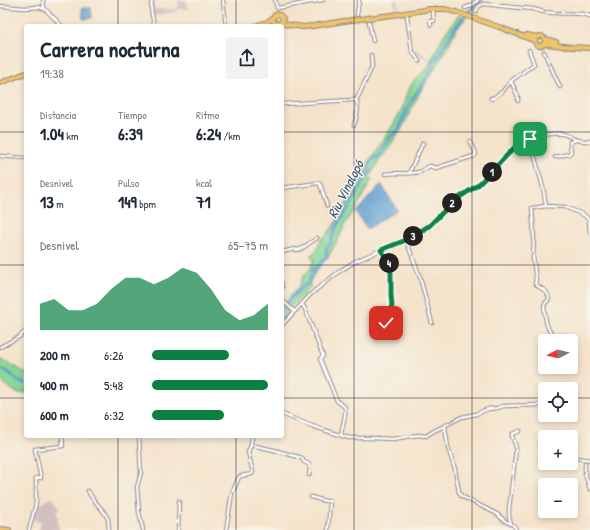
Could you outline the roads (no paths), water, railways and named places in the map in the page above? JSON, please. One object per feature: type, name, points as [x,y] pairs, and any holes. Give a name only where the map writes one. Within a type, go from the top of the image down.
[{"type":"main road","points":[[261,24],[267,22],[278,14],[282,16],[283,19],[292,23],[307,25],[430,6],[443,6],[474,15],[530,36],[536,39],[539,46],[547,44],[572,47],[590,47]]},
{"type":"main road","points":[[284,24],[308,27],[344,21],[392,16],[430,8],[459,11]]},
{"type":"main road","points":[[273,17],[277,23],[283,24]]},
{"type":"main road","points":[[273,24],[282,22],[283,19]]},
{"type":"main road","points":[[536,39],[541,36],[550,41],[590,47]]},
{"type":"main road","points":[[543,44],[545,41],[544,39]]},
{"type":"main road","points":[[0,85],[24,75]]},
{"type":"main road","points":[[0,529],[10,530]]},
{"type":"street","points":[[43,0],[44,8],[60,24]]},
{"type":"street","points":[[152,0],[151,8],[154,24]]},
{"type":"street","points":[[223,0],[226,24]]},
{"type":"street","points":[[275,0],[277,8],[309,1],[323,0]]},
{"type":"street","points":[[356,15],[359,0]]},
{"type":"street","points":[[464,8],[471,6],[478,0]]},
{"type":"street","points":[[474,15],[478,7],[483,4],[590,16]]},
{"type":"street","points":[[0,6],[44,8]]},
{"type":"street","points":[[430,25],[430,21],[434,21],[433,12]]},
{"type":"street","points":[[407,16],[412,51],[419,61]]},
{"type":"street","points":[[369,22],[373,41]]},
{"type":"street","points":[[491,98],[492,99],[503,91],[511,81],[534,64],[529,50]]},
{"type":"street","points":[[544,52],[560,87]]},
{"type":"street","points":[[354,125],[357,116],[356,101],[372,67],[371,55]]},
{"type":"street","points":[[511,81],[518,96],[518,101]]},
{"type":"street","points":[[284,104],[356,101]]},
{"type":"street","points":[[284,323],[312,293],[340,271],[354,262],[406,240],[429,226],[454,201],[478,185],[515,147],[539,136],[564,134],[577,140]]},
{"type":"street","points":[[530,139],[543,188],[546,206]]},
{"type":"street","points":[[555,157],[569,154],[570,142],[577,140],[590,141]]},
{"type":"street","points":[[385,174],[424,171],[430,166],[436,168],[474,156],[476,154],[470,142]]},
{"type":"street","points":[[409,173],[423,144]]},
{"type":"street","points":[[0,156],[24,158]]},
{"type":"street","points":[[284,188],[318,183],[320,184],[327,206]]},
{"type":"street","points":[[553,334],[547,327],[544,305],[550,299],[549,296],[547,292],[535,283],[532,208],[546,206],[565,207],[584,215],[589,221],[590,234]]},
{"type":"street","points":[[284,252],[301,249],[318,238]]},
{"type":"street","points":[[406,240],[420,277],[432,323]]},
{"type":"street","points":[[380,328],[386,323],[389,317],[388,313],[392,306],[391,265],[381,250]]},
{"type":"street","points":[[284,302],[294,311]]},
{"type":"street","points":[[302,304],[323,356],[320,359],[330,386],[337,401],[345,407],[341,436]]},
{"type":"street","points":[[0,347],[24,333]]},
{"type":"street","points":[[284,415],[341,436],[354,438],[364,437],[397,439],[412,436],[426,436],[462,417],[476,414],[488,409],[504,406],[538,404]]},
{"type":"street","points":[[445,426],[448,448],[455,469],[461,496],[497,514],[505,521],[512,524]]},
{"type":"street","points":[[516,530],[509,516],[516,449],[512,434],[520,431]]},
{"type":"street","points":[[29,530],[36,503],[36,478],[41,478],[35,449],[63,446],[62,438]]},
{"type":"street","points":[[139,438],[141,473],[137,487],[140,522],[143,530]]},
{"type":"street","points":[[226,530],[232,493],[239,477],[252,474],[253,472],[248,452],[252,438]]},
{"type":"street","points":[[251,445],[302,458],[304,462],[309,464],[309,475]]},
{"type":"street","points":[[578,457],[590,460]]},
{"type":"street","points":[[585,464],[585,474],[590,489]]},
{"type":"street","points":[[88,491],[108,519],[109,530]]},
{"type":"street","points":[[311,497],[330,501],[328,530]]},
{"type":"street","points":[[178,530],[179,501]]},
{"type":"water","points":[[82,8],[91,8],[92,18],[83,19]]},
{"type":"water","points":[[381,184],[397,210],[367,229],[356,212]]},
{"type":"waterway","points":[[395,0],[397,7]]},
{"type":"waterway","name":"Riu Vinalopó","points":[[284,307],[294,295],[308,283],[314,268],[318,267],[327,256],[326,249],[330,244],[336,227],[369,172],[373,159],[378,157],[390,137],[399,130],[402,120],[413,98],[432,69],[433,62],[454,29],[472,8],[482,0]]},
{"type":"waterway","points":[[413,50],[433,62]]},
{"type":"waterway","name":"Riu Vinalopó","points":[[0,369],[6,371],[24,383]]}]
